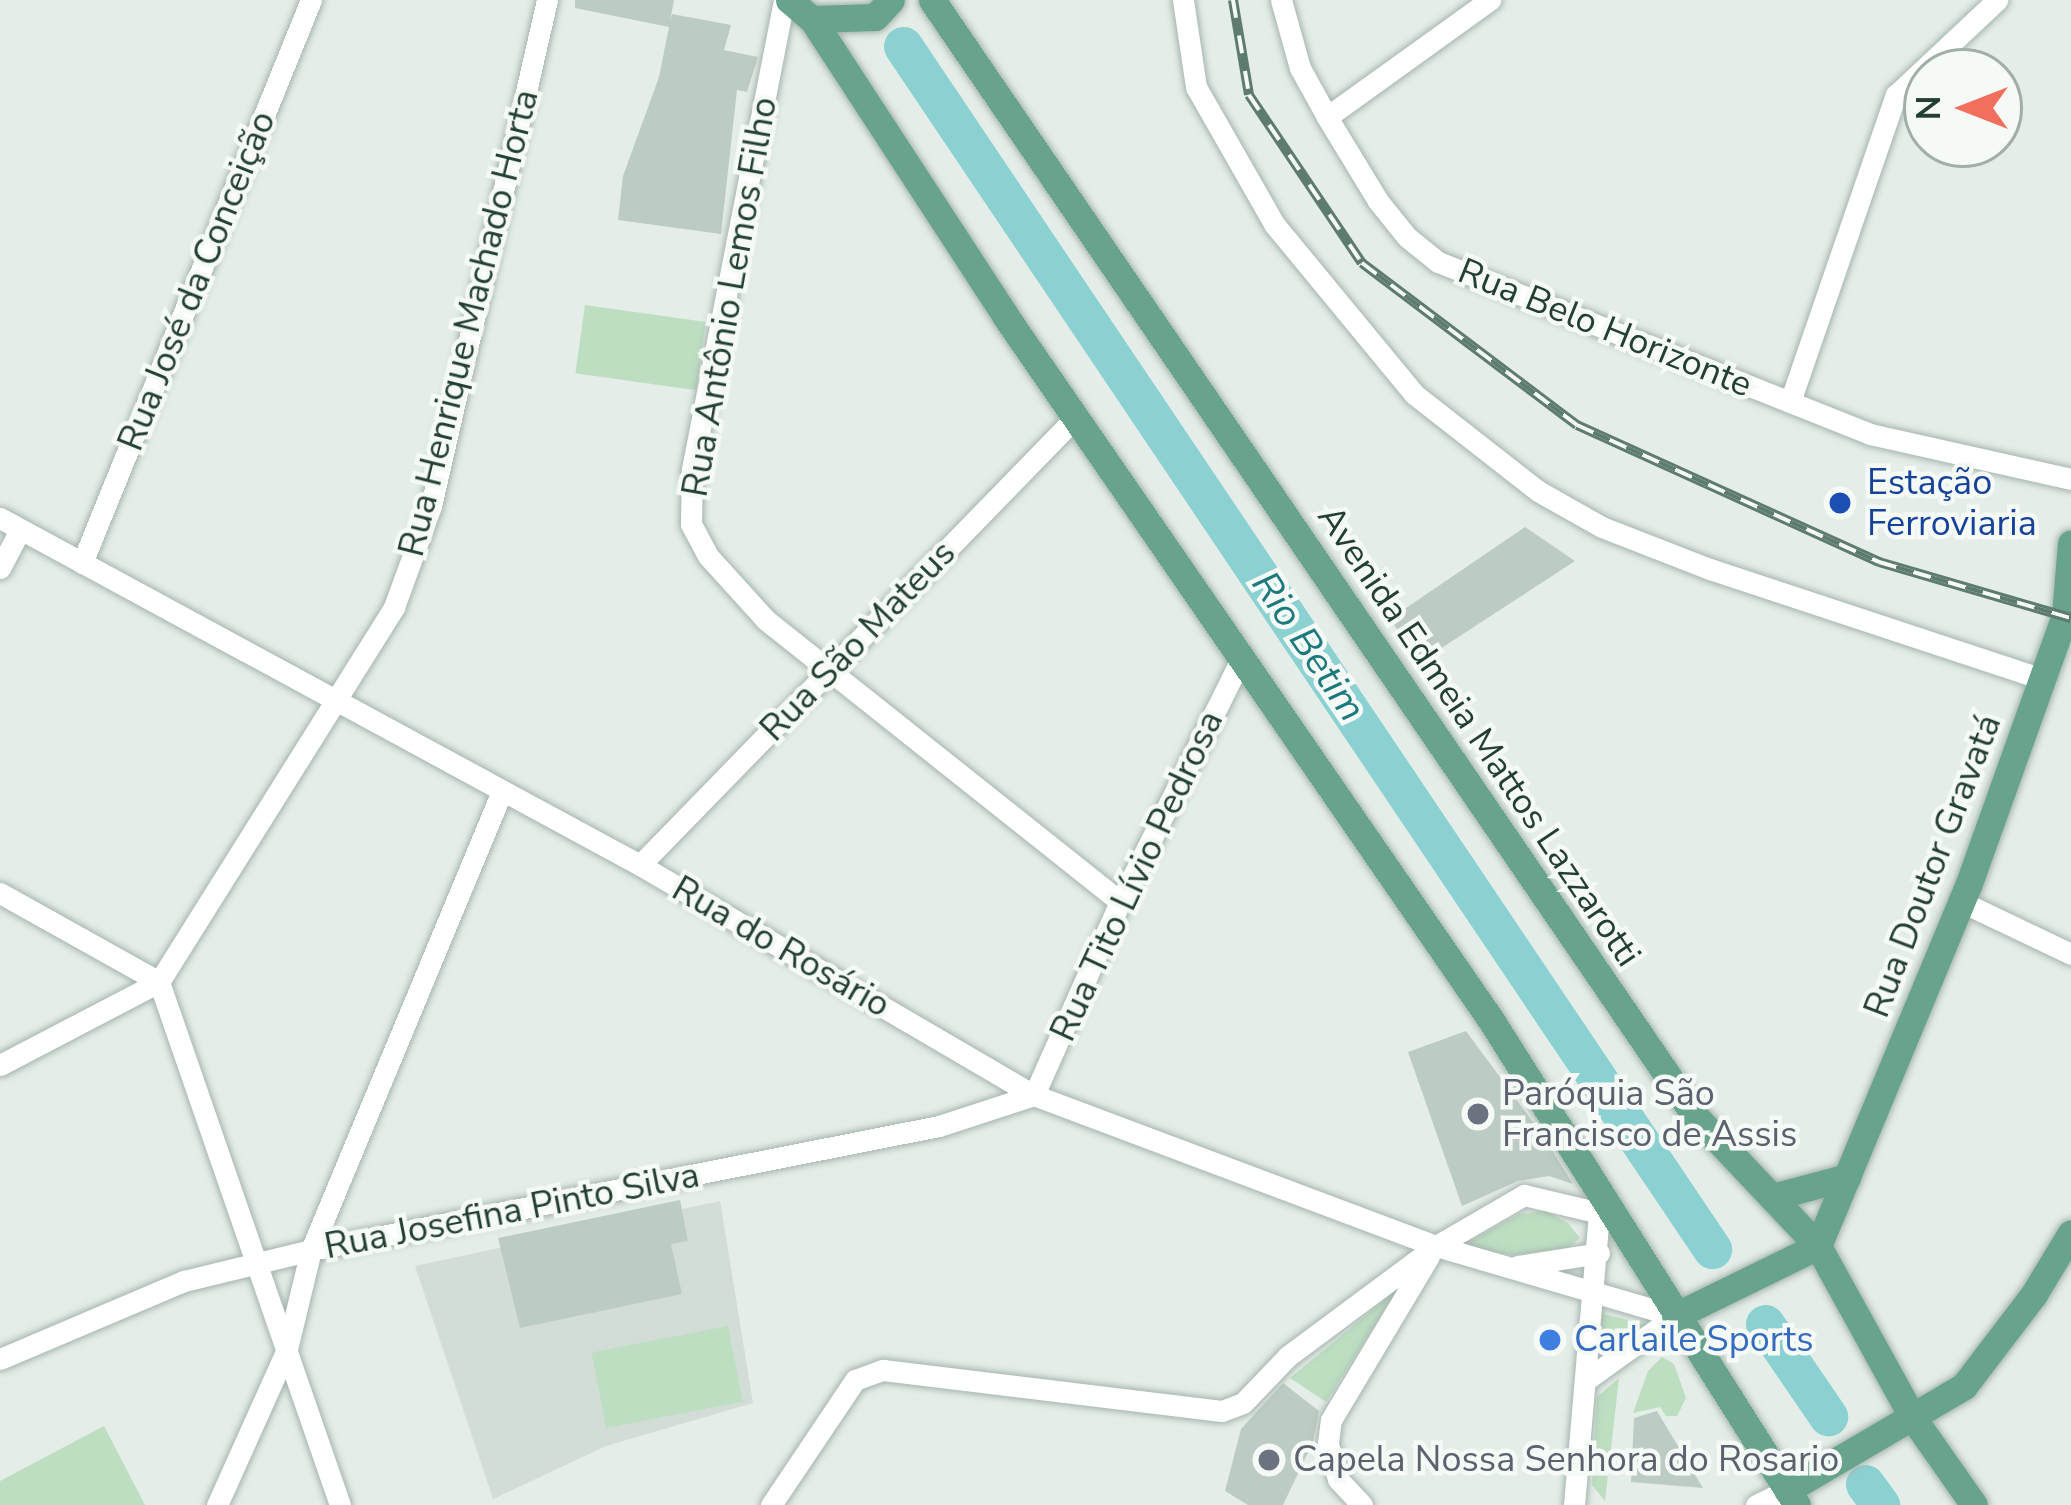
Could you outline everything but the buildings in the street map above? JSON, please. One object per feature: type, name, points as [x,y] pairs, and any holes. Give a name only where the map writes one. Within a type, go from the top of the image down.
[{"type":"main road","points":[[786,0],[812,19],[1076,418],[1491,1020],[1600,1204],[1792,1498],[1964,1386],[2034,1294],[2071,1233]]},
{"type":"main road","points":[[812,19],[875,17],[892,0]]},
{"type":"main road","name":"Avenida Edmeia Mattos Lazzarotti","points":[[932,0],[1696,1117],[1818,1246],[1913,1418],[1973,1505]]},
{"type":"main road","name":"Rua Doutor Gravatá","points":[[1818,1246],[1962,902],[2065,615],[2071,543]]},
{"type":"main road","points":[[1772,1197],[1847,1177]]},
{"type":"main road","points":[[1675,1316],[1818,1246]]},
{"type":"street","name":"Rua José da Conceição","points":[[82,563],[311,0]]},
{"type":"street","name":"Rua Henrique Machado Horta","points":[[159,982],[394,607],[431,506],[548,0]]},
{"type":"street","name":"Rua Antônio Lemos Filho","points":[[786,0],[692,470],[691,524],[708,556],[766,620],[1120,902]]},
{"type":"street","points":[[1184,0],[1196,87],[1274,224],[1414,394],[1538,491],[1602,527],[1710,569],[2042,679]]},
{"type":"street","name":"Rua Belo Horizonte","points":[[1281,0],[1300,68],[1327,117],[1378,201],[1406,237],[1438,262],[1870,434],[2071,478]]},
{"type":"street","points":[[1327,117],[1490,0]]},
{"type":"street","points":[[1790,402],[1896,95],[1996,0]]},
{"type":"street","name":"Rua São Mateus","points":[[640,865],[1076,418]]},
{"type":"street","name":"Rua do Rosário","points":[[10,524],[640,865],[1034,1095],[1436,1246],[1675,1316]]},
{"type":"street","points":[[0,568],[10,524]]},
{"type":"street","name":"Rua Tito Lívio Pedrosa","points":[[1034,1095],[1120,902],[1242,657]]},
{"type":"street","points":[[217,1505],[286,1349],[311,1250],[502,792]]},
{"type":"street","points":[[0,893],[159,982],[253,1266],[340,1505]]},
{"type":"street","points":[[1962,902],[2071,954]]},
{"type":"street","points":[[0,1065],[159,982]]},
{"type":"street","name":"Rua Josefina Pinto Silva","points":[[0,1359],[184,1281],[311,1250],[939,1126],[1034,1095]]},
{"type":"street","points":[[771,1505],[855,1380],[884,1370],[1222,1411],[1243,1402],[1288,1356],[1436,1246],[1524,1195],[1600,1204],[1579,1502]]},
{"type":"street","points":[[1362,1505],[1338,1480],[1328,1443],[1331,1420],[1436,1246]]},
{"type":"street","points":[[1509,1267],[1599,1253]]},
{"type":"street","points":[[1586,1380],[1675,1316]]},
{"type":"street","points":[[1756,1505],[1792,1498]]},
{"type":"shaded area","points":[[720,1201],[753,1403],[606,1446],[493,1499],[415,1266]]},
{"type":"green space","points":[[585,305],[706,322],[696,390],[575,373]]},
{"type":"green space","points":[[1545,1211],[1568,1223],[1580,1238],[1568,1248],[1513,1255],[1460,1247],[1519,1214]]},
{"type":"green space","points":[[1397,1290],[1326,1402],[1290,1378]]},
{"type":"green space","points":[[1599,1313],[1648,1325],[1598,1358]]},
{"type":"green space","points":[[728,1326],[743,1402],[606,1428],[592,1353]]},
{"type":"green space","points":[[1662,1357],[1674,1364],[1686,1398],[1677,1416],[1666,1416],[1660,1407],[1633,1413],[1648,1371]]},
{"type":"green space","points":[[1619,1378],[1605,1501],[1592,1485],[1597,1397]]},
{"type":"green space","points":[[104,1426],[145,1505],[0,1505],[0,1481]]},
{"type":"waterway","name":"Rio Betim","points":[[903,46],[1712,1249]]},
{"type":"waterway","name":"Rio Betim","points":[[1765,1324],[1828,1416]]},
{"type":"waterway","name":"Rio Betim","points":[[1865,1484],[1880,1505]]},
{"type":"railway","points":[[1233,0],[1249,95],[1362,263],[1577,425],[1879,562],[2071,618]]},
{"type":"place","name":"Estação Ferroviaria","points":[[1840,503]]},
{"type":"place","name":"Paróquia São Francisco de Assis","points":[[1478,1114]]},
{"type":"place","name":"Carlaile Sports","points":[[1550,1340]]},
{"type":"place","name":"Capela Nossa Senhora do Rosario","points":[[1269,1460]]}]
